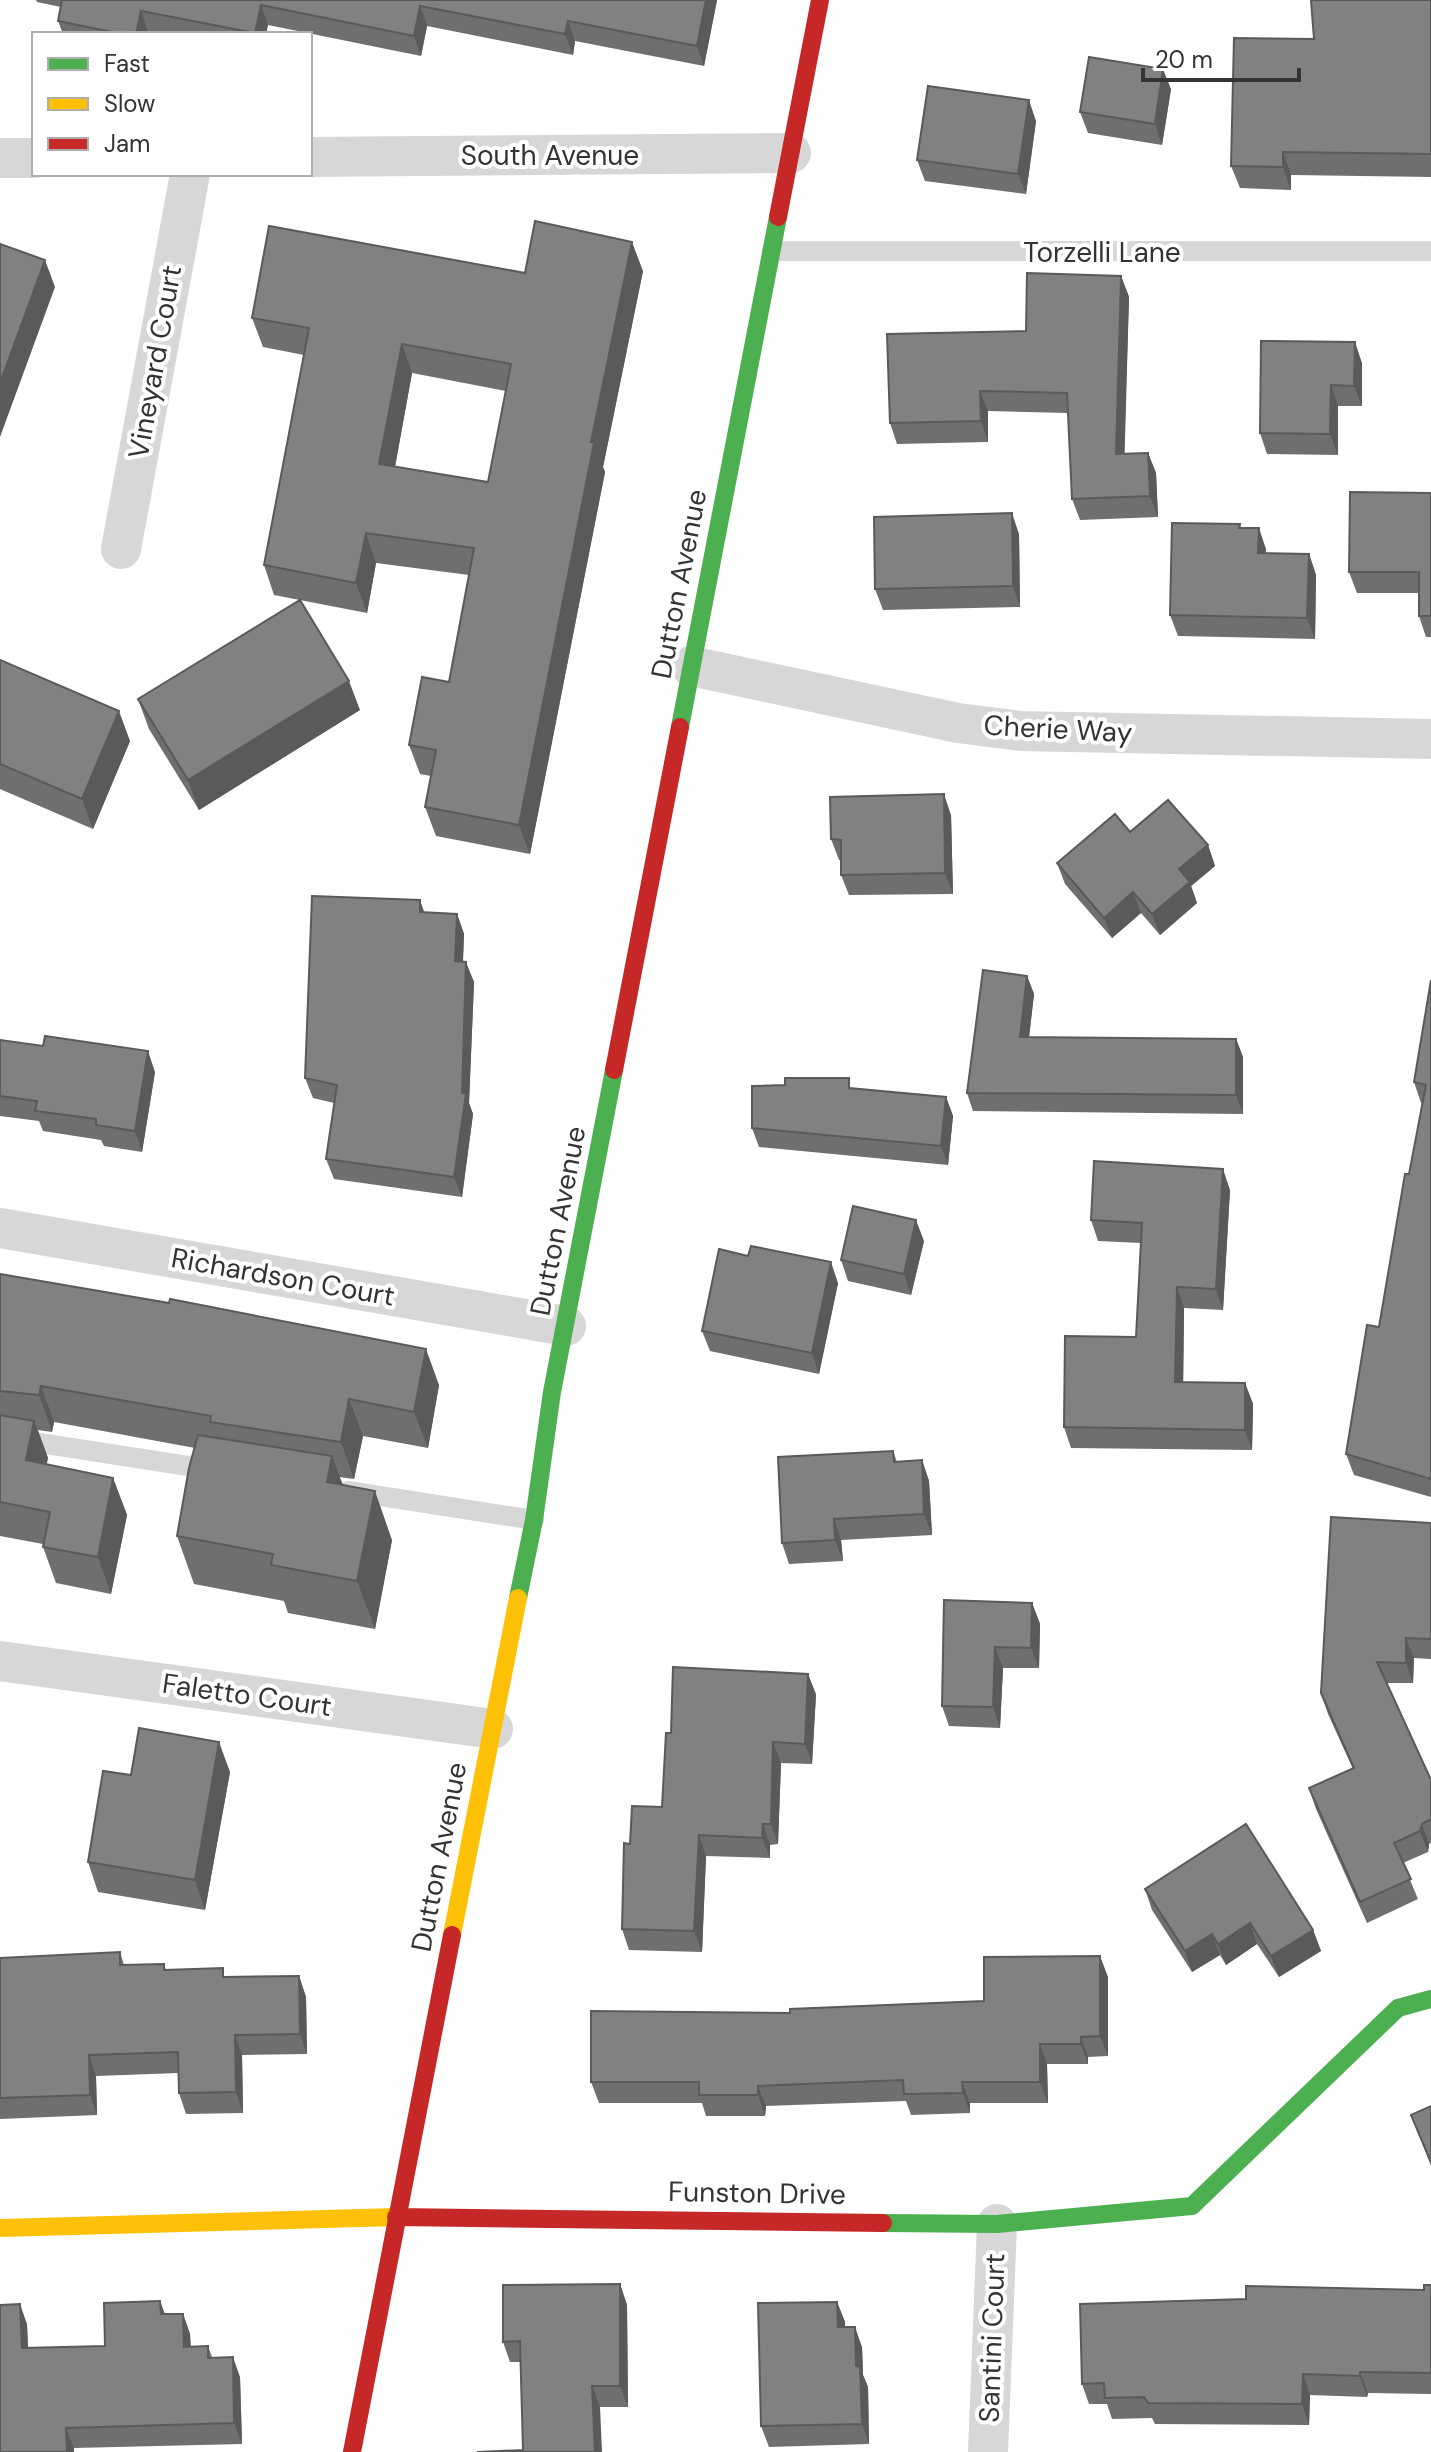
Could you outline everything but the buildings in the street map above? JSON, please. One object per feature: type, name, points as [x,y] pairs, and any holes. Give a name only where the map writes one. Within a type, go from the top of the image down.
[{"type":"main road","name":"Dutton Avenue","points":[[352,2452],[534,1520],[552,1392],[820,0]]},
{"type":"main road","name":"Funston Drive","points":[[0,2228],[396,2217],[997,2224],[1192,2206],[1398,2008],[1431,1999]]},
{"type":"street","name":"South Avenue","points":[[312,157],[791,153]]},
{"type":"street","points":[[0,158],[32,158]]},
{"type":"street","name":"Vineyard Court","points":[[121,549],[190,176]]},
{"type":"street","name":"Cherie Way","points":[[691,666],[958,723],[1020,731],[1431,739]]},
{"type":"street","name":"Richardson Court","points":[[0,1228],[566,1326]]},
{"type":"street","name":"Faletto Court","points":[[0,1661],[493,1729]]},
{"type":"street","name":"Santini Court","points":[[988,2452],[997,2224]]},
{"type":"lane","name":"Torzelli Lane","points":[[772,251],[1431,251]]},
{"type":"lane","points":[[0,1437],[232,1473]]},
{"type":"lane","points":[[325,1487],[534,1520]]},
{"type":"traffic: fast","points":[[680,727],[778,217]]},
{"type":"traffic: fast","points":[[518,1598],[534,1520],[552,1392],[614,1070]]},
{"type":"traffic: fast","points":[[883,2223],[997,2224],[1192,2206],[1398,2008],[1431,1999]]},
{"type":"traffic: slow","points":[[452,1935],[518,1598]]},
{"type":"traffic: slow","points":[[0,2228],[396,2217]]},
{"type":"traffic: jam","points":[[778,217],[820,0]]},
{"type":"traffic: jam","points":[[614,1070],[680,727]]},
{"type":"traffic: jam","points":[[352,2452],[452,1935]]},
{"type":"traffic: jam","points":[[396,2217],[883,2223]]}]
